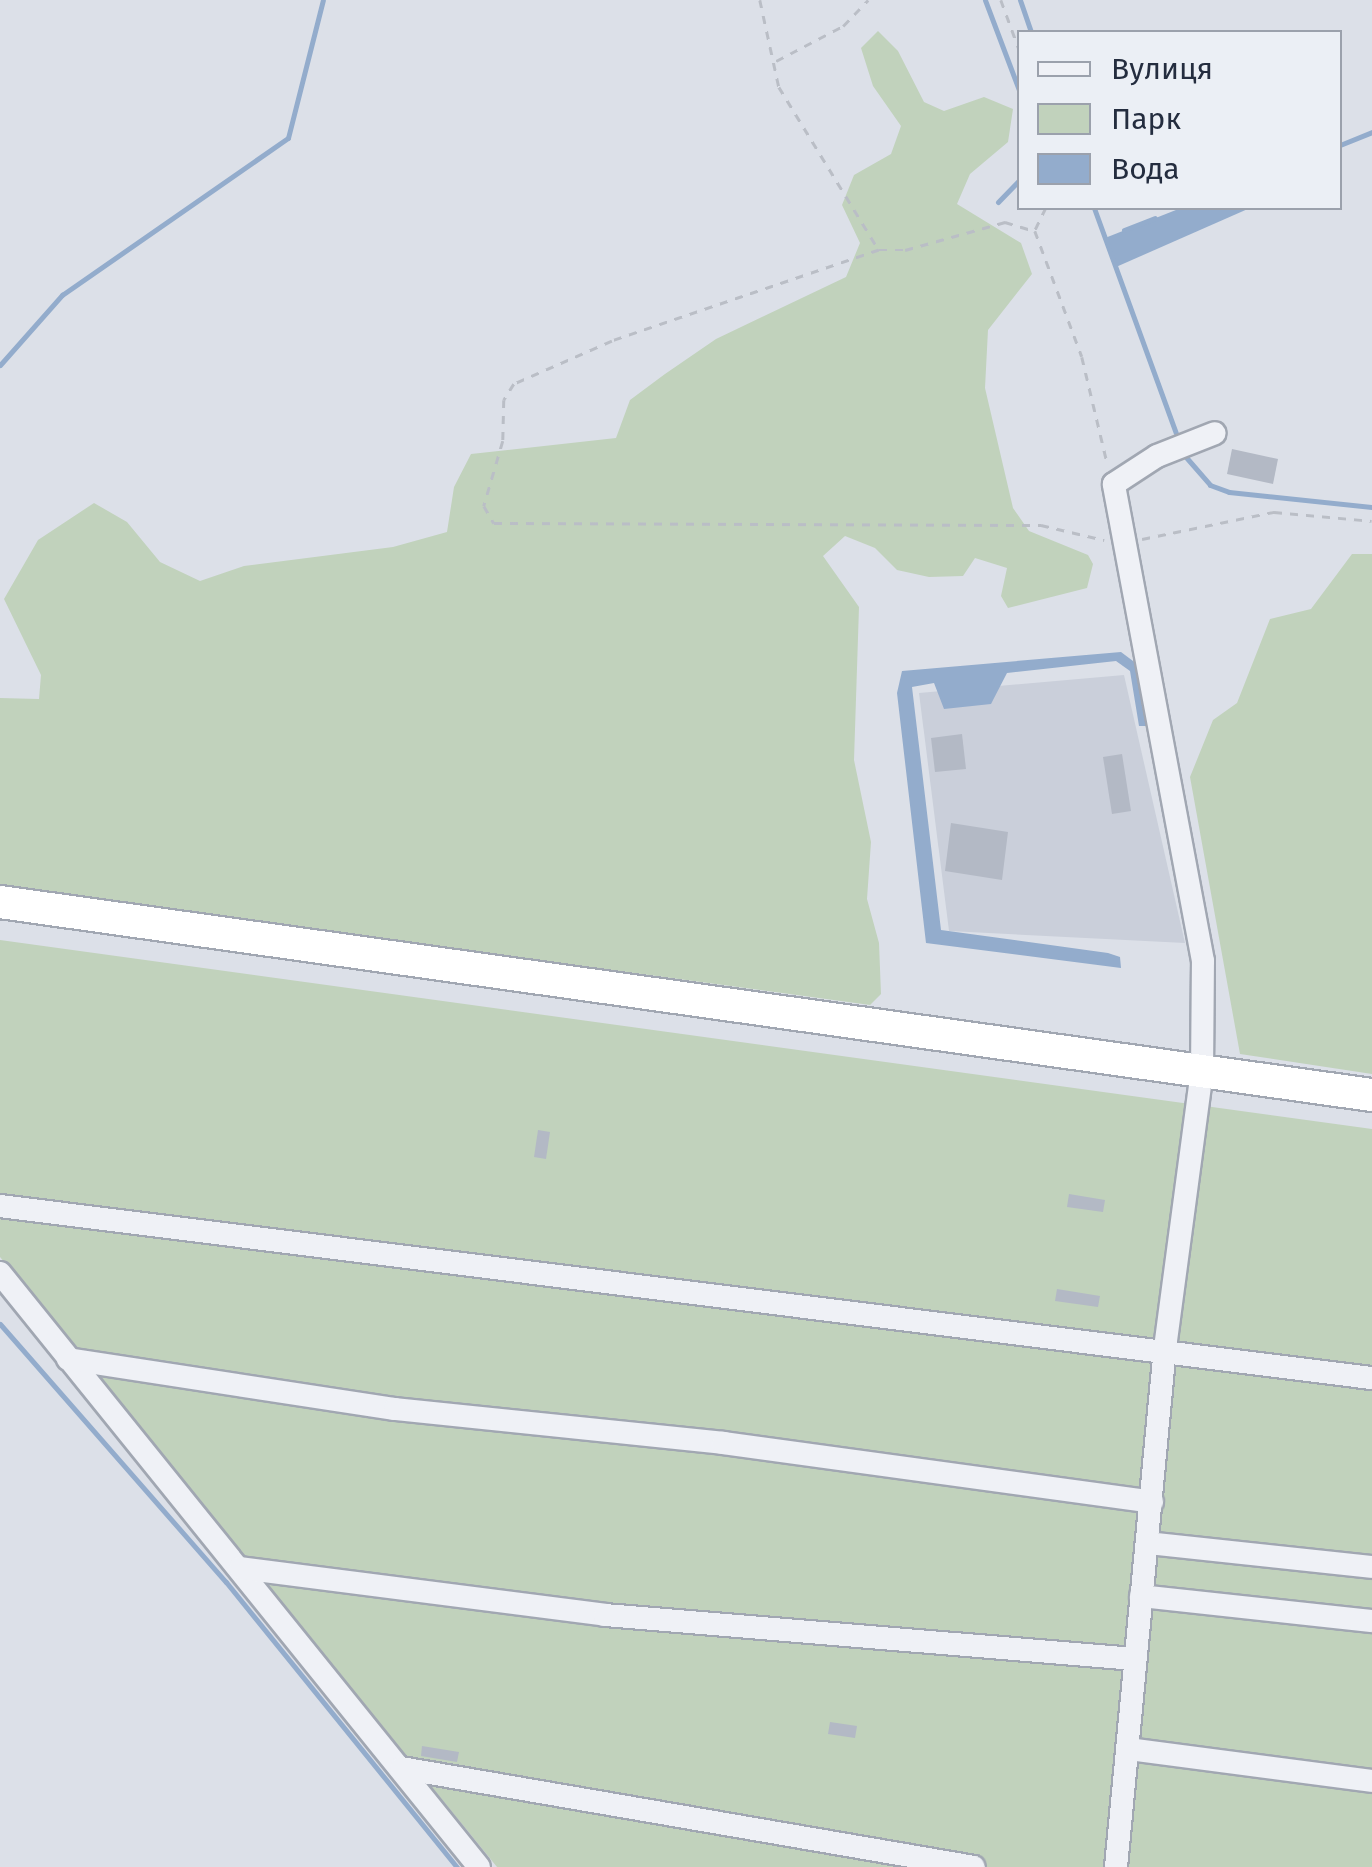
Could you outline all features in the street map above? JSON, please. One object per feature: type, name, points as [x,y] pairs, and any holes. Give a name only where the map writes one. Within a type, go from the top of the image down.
[{"type":"highway","points":[[0,902],[1372,1095]]},
{"type":"street","points":[[1116,1867],[1165,1348],[1202,1072],[1202,961],[1114,484],[1157,456],[1214,433]]},
{"type":"street","points":[[0,1206],[1105,1346],[1165,1348],[1372,1378]]},
{"type":"street","points":[[0,1274],[479,1867]]},
{"type":"street","points":[[68,1360],[395,1409],[723,1444],[1152,1502]]},
{"type":"street","points":[[1148,1542],[1372,1567]]},
{"type":"street","points":[[240,1568],[605,1615],[1135,1659]]},
{"type":"street","points":[[1141,1596],[1372,1621]]},
{"type":"street","points":[[1129,1749],[1372,1780]]},
{"type":"street","points":[[401,1768],[974,1867]]},
{"type":"path","points":[[760,0],[779,87],[803,136],[879,250]]},
{"type":"path","points":[[775,62],[827,36],[868,0]]},
{"type":"path","points":[[1001,0],[1017,40]]},
{"type":"path","points":[[1045,210],[1035,231],[1082,356],[1114,484]]},
{"type":"path","points":[[1035,231],[1006,222],[905,250],[879,250],[612,341],[514,384],[504,400],[503,441],[484,506],[494,522],[1040,525],[1077,538],[1126,542],[1274,512],[1312,511],[1372,522]]},
{"type":"shaded area","points":[[1124,675],[1185,943],[949,931],[919,693]]},
{"type":"green space","points":[[878,31],[898,51],[924,102],[944,111],[984,97],[1013,109],[1008,142],[970,174],[957,204],[1021,243],[1032,274],[988,330],[985,388],[1013,508],[1029,531],[1088,555],[1093,564],[1087,588],[1008,608],[1001,596],[1007,568],[975,558],[963,576],[929,577],[897,570],[875,548],[845,536],[823,556],[859,607],[854,760],[871,842],[867,899],[879,943],[881,994],[870,1005],[0,887],[0,698],[39,699],[41,675],[4,599],[38,540],[94,503],[127,522],[160,562],[200,581],[244,566],[393,547],[447,532],[454,487],[471,454],[616,438],[630,400],[665,374],[716,339],[846,277],[860,243],[842,205],[854,175],[891,154],[901,126],[873,86],[861,48]]},
{"type":"green space","points":[[1352,554],[1372,554],[1372,1074],[1240,1054],[1190,777],[1213,720],[1237,703],[1270,619],[1311,609]]},
{"type":"green space","points":[[0,940],[1372,1129],[1372,1867],[497,1867],[0,1257]]},
{"type":"water","points":[[1176,210],[1245,210],[1116,267],[1105,238]]},
{"type":"water","points":[[1121,652],[1137,664],[1146,726],[1139,726],[1130,671],[1116,661],[1007,673],[991,704],[944,709],[934,683],[912,687],[941,930],[1108,953],[1120,957],[1121,968],[926,943],[897,693],[902,671]]},
{"type":"building","points":[[1232,449],[1278,459],[1273,484],[1227,474]]},
{"type":"building","points":[[962,734],[966,769],[935,772],[931,738]]},
{"type":"building","points":[[1122,754],[1131,811],[1112,814],[1103,757]]},
{"type":"building","points":[[951,823],[1008,832],[1002,880],[945,871]]},
{"type":"building","points":[[538,1130],[550,1132],[546,1159],[534,1157]]},
{"type":"building","points":[[1069,1194],[1105,1200],[1103,1212],[1067,1207]]},
{"type":"building","points":[[1057,1289],[1100,1296],[1098,1307],[1055,1301]]},
{"type":"building","points":[[830,1722],[857,1726],[855,1738],[828,1734]]},
{"type":"building","points":[[422,1746],[459,1752],[457,1762],[421,1756]]},
{"type":"waterway","points":[[0,365],[62,295],[288,138],[323,0]]},
{"type":"waterway","points":[[985,0],[1017,85]]},
{"type":"waterway","points":[[1020,0],[1030,30]]},
{"type":"waterway","points":[[1342,144],[1372,132]]},
{"type":"waterway","points":[[998,202],[1017,182]]},
{"type":"waterway","points":[[1095,210],[1176,433]]},
{"type":"waterway","points":[[1124,230],[1155,218]]},
{"type":"waterway","points":[[1185,456],[1210,485],[1229,492],[1372,507]]},
{"type":"waterway","points":[[0,1324],[226,1582],[457,1867]]}]
